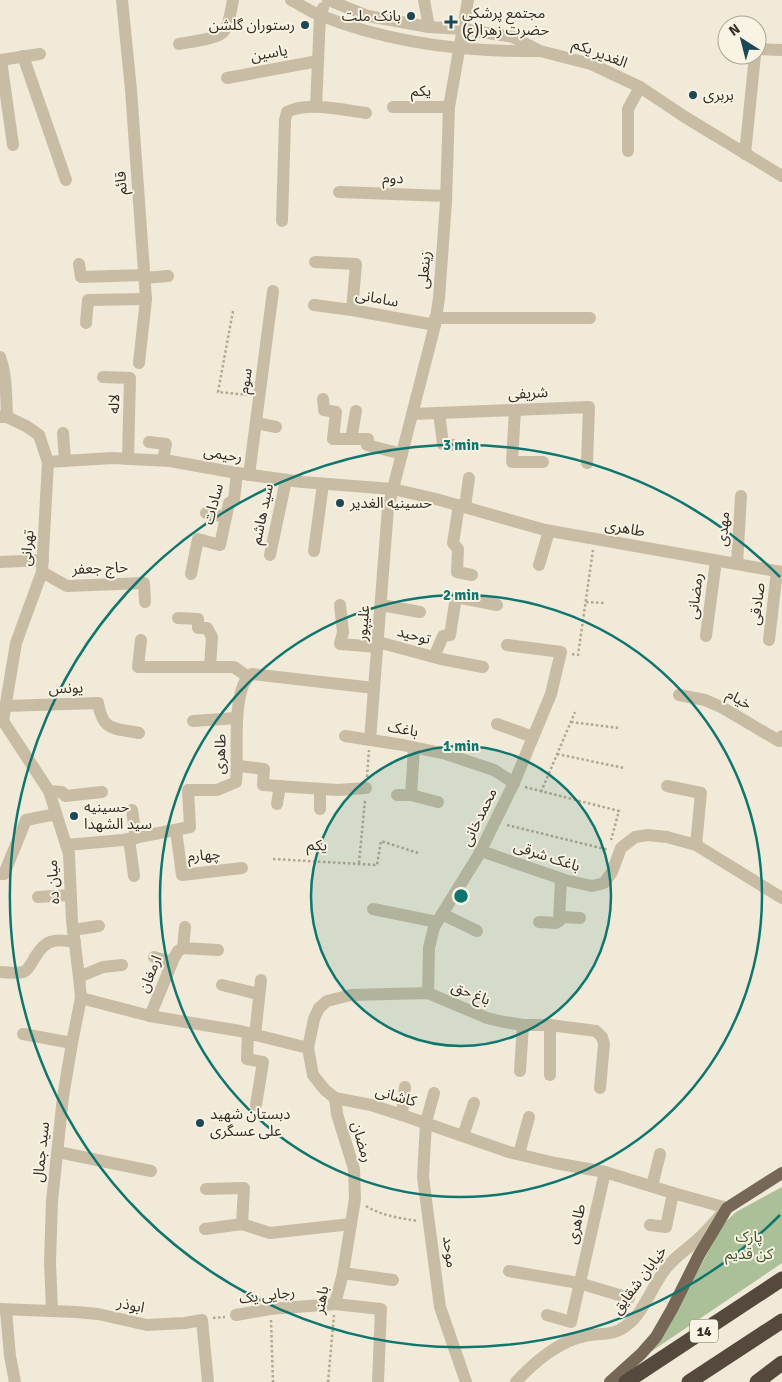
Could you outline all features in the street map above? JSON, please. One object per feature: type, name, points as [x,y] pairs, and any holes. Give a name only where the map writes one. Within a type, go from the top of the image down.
[{"type":"highway","name":"14","points":[[626,1382],[782,1279]]},
{"type":"highway","name":"14","points":[[689,1382],[782,1321]]},
{"type":"highway","points":[[757,1382],[782,1363]]},
{"type":"main road","points":[[610,1382],[656,1337],[699,1255],[727,1208],[782,1173]]},
{"type":"street","name":"قائم","points":[[122,0],[131,90],[146,299],[139,364]]},
{"type":"street","points":[[179,44],[217,36],[224,32],[233,0]]},
{"type":"street","points":[[291,0],[320,16],[364,31],[408,41],[511,51],[540,50]]},
{"type":"street","points":[[316,107],[320,16],[327,0]]},
{"type":"street","name":"الغدیر یکم","points":[[327,0],[368,16],[428,27],[462,29],[513,37],[540,50],[591,64],[640,87],[782,176]]},
{"type":"street","points":[[424,0],[428,27]]},
{"type":"street","name":"زینعلی","points":[[388,508],[435,321],[446,196],[448,107],[468,0]]},
{"type":"street","points":[[767,49],[782,50]]},
{"type":"street","points":[[13,145],[1,60],[40,54]]},
{"type":"street","points":[[23,56],[66,180]]},
{"type":"street","name":"یاسین","points":[[226,78],[318,61]]},
{"type":"street","points":[[745,154],[754,65]]},
{"type":"street","points":[[628,150],[628,109],[640,87]]},
{"type":"street","points":[[282,221],[285,120],[287,112],[295,108],[316,107],[366,113]]},
{"type":"street","name":"یکم","points":[[393,107],[448,107]]},
{"type":"street","name":"دوم","points":[[339,192],[446,196]]},
{"type":"street","points":[[315,262],[356,264],[352,310]]},
{"type":"street","points":[[79,264],[80,276],[168,276]]},
{"type":"street","name":"سوم","points":[[243,474],[256,423],[273,291]]},
{"type":"street","points":[[86,323],[88,300],[146,299]]},
{"type":"street","name":"سامانی","points":[[314,306],[435,321],[590,318]]},
{"type":"street","points":[[0,357],[5,379],[3,417],[26,426],[39,435],[48,462]]},
{"type":"street","name":"لاله","points":[[103,377],[130,378],[128,458]]},
{"type":"street","points":[[323,399],[324,410],[336,412],[333,439],[368,439],[367,445],[402,454]]},
{"type":"street","name":"شریفی","points":[[412,414],[589,406],[587,463]]},
{"type":"street","points":[[515,410],[512,462],[543,462]]},
{"type":"street","points":[[351,439],[356,411]]},
{"type":"street","points":[[439,413],[443,444],[453,445]]},
{"type":"street","points":[[256,423],[276,427]]},
{"type":"street","points":[[63,433],[65,461]]},
{"type":"street","points":[[149,442],[166,444],[163,460]]},
{"type":"street","name":"رحیمی","points":[[48,462],[112,458],[163,460],[286,480],[393,489]]},
{"type":"street","name":"تهرانی","points":[[2,720],[16,643],[43,566],[48,462]]},
{"type":"street","name":"سادات","points":[[191,574],[198,539],[220,545],[229,503],[234,500],[243,474]]},
{"type":"street","points":[[469,478],[452,543],[458,549],[457,572],[472,575]]},
{"type":"street","name":"سید هاشم","points":[[270,555],[286,480]]},
{"type":"street","points":[[314,551],[323,484]]},
{"type":"street","name":"طاهری","points":[[393,489],[462,506],[549,531],[780,572]]},
{"type":"street","name":"مهدی","points":[[737,564],[741,496]]},
{"type":"street","name":"علیپور","points":[[370,740],[388,508]]},
{"type":"street","points":[[206,513],[226,517]]},
{"type":"street","points":[[539,565],[549,531]]},
{"type":"street","name":"رمضانی","points":[[706,636],[716,560]]},
{"type":"street","points":[[0,562],[43,566]]},
{"type":"street","name":"حاج جعفر","points":[[43,566],[67,586],[144,582],[145,602]]},
{"type":"street","name":"صادقی","points":[[769,640],[780,572]]},
{"type":"street","points":[[437,658],[443,636],[450,635],[456,597],[497,605]]},
{"type":"street","name":"توحید","points":[[340,605],[343,632],[340,644],[378,645],[483,667]]},
{"type":"street","points":[[381,605],[420,612]]},
{"type":"street","points":[[178,618],[198,619],[198,628],[207,628],[212,637],[210,667]]},
{"type":"street","points":[[141,640],[138,667],[234,668],[248,677],[252,674],[374,688]]},
{"type":"street","points":[[507,645],[561,652]]},
{"type":"street","name":"محمدخانی","points":[[428,993],[430,948],[434,927],[481,851],[514,783],[551,694],[561,652]]},
{"type":"street","name":"طاهری","points":[[176,830],[190,827],[188,790],[217,790],[236,782],[238,766],[237,718],[243,684],[248,677]]},
{"type":"street","name":"خیام","points":[[679,695],[705,700],[781,739]]},
{"type":"street","name":"یونس","points":[[6,706],[98,703],[100,716],[105,724],[113,728],[139,733]]},
{"type":"street","points":[[193,720],[237,718]]},
{"type":"street","name":"میان ده","points":[[2,720],[49,791],[69,854],[70,895],[81,998]]},
{"type":"street","points":[[497,724],[533,737]]},
{"type":"street","name":"باغک","points":[[345,736],[446,754],[494,770],[514,783]]},
{"type":"street","points":[[412,794],[414,748]]},
{"type":"street","points":[[238,766],[264,769],[263,784],[320,789],[366,788]]},
{"type":"street","points":[[277,804],[280,786]]},
{"type":"street","points":[[667,786],[701,794],[696,846],[782,898]]},
{"type":"street","points":[[320,789],[320,809]]},
{"type":"street","points":[[49,791],[62,792],[65,796],[102,792]]},
{"type":"street","points":[[397,795],[412,794],[438,802]]},
{"type":"street","points":[[132,810],[134,876]]},
{"type":"street","points":[[0,874],[4,874],[5,859],[26,820],[56,814]]},
{"type":"street","points":[[66,845],[133,838],[176,830]]},
{"type":"street","name":"چهارم","points":[[176,830],[182,875],[242,868]]},
{"type":"street","name":"باغک شرقی","points":[[481,851],[561,879],[592,886],[604,883],[612,872],[621,848],[635,836],[667,836],[696,846]]},
{"type":"street","points":[[559,921],[561,879]]},
{"type":"street","points":[[38,897],[70,895]]},
{"type":"street","points":[[373,909],[439,918],[478,930]]},
{"type":"street","points":[[539,922],[556,923],[563,917],[580,918]]},
{"type":"street","points":[[0,972],[24,972],[47,943],[74,936],[99,926]]},
{"type":"street","points":[[185,927],[184,948],[218,950]]},
{"type":"street","name":"ارمغان","points":[[150,1016],[172,962],[178,951],[184,948]]},
{"type":"street","points":[[154,957],[172,962]]},
{"type":"street","points":[[79,977],[103,967],[122,965]]},
{"type":"street","points":[[256,1105],[264,1062],[247,1059],[261,980]]},
{"type":"street","points":[[222,985],[258,994]]},
{"type":"street","name":"باغ حق","points":[[308,1048],[314,1019],[319,1008],[327,1001],[352,995],[428,993],[487,1018],[523,1025],[550,1025],[596,1031],[602,1037],[604,1044],[600,1088]]},
{"type":"street","points":[[81,998],[150,1016],[252,1034],[308,1048],[313,1074],[325,1090],[335,1098]]},
{"type":"street","name":"سید جمال","points":[[52,1311],[50,1262],[52,1201],[63,1097],[81,998]]},
{"type":"street","points":[[520,1071],[523,1025]]},
{"type":"street","points":[[550,1025],[550,1075]]},
{"type":"street","points":[[23,1034],[72,1043]]},
{"type":"street","points":[[402,1115],[405,1086]]},
{"type":"street","name":"موحد","points":[[434,1093],[426,1122],[423,1177],[440,1307],[466,1382]]},
{"type":"street","name":"کاشانی","points":[[335,1098],[370,1105],[426,1122],[519,1154],[605,1172],[727,1208]]},
{"type":"street","name":"رمضان","points":[[335,1098],[337,1114],[354,1169],[355,1199],[351,1224]]},
{"type":"street","points":[[463,1136],[474,1103]]},
{"type":"street","points":[[519,1154],[529,1117]]},
{"type":"street","points":[[58,1152],[152,1171]]},
{"type":"street","points":[[652,1186],[660,1154]]},
{"type":"street","name":"طاهری","points":[[547,1315],[571,1322],[605,1172]]},
{"type":"street","points":[[206,1190],[244,1188],[242,1224]]},
{"type":"street","points":[[650,1225],[666,1227],[673,1193]]},
{"type":"street","name":"خیابان شقایق","points":[[516,1382],[543,1357],[577,1338],[587,1335],[609,1334],[626,1326],[635,1317],[656,1281],[673,1259],[695,1242],[727,1208]]},
{"type":"street","points":[[205,1229],[242,1224],[270,1232],[351,1224]]},
{"type":"street","name":"باهنر","points":[[336,1304],[351,1224]]},
{"type":"street","points":[[509,1271],[579,1284],[629,1298]]},
{"type":"street","points":[[343,1273],[393,1280]]},
{"type":"street","name":"رجایی یک","points":[[236,1315],[270,1309],[336,1304],[381,1308],[378,1382]]},
{"type":"street","points":[[3,1310],[15,1382]]},
{"type":"street","name":"ابوذر","points":[[3,1310],[98,1314],[147,1325],[202,1320]]},
{"type":"street","points":[[202,1320],[208,1382]]},
{"type":"path","points":[[233,311],[218,392],[259,396]]},
{"type":"path","points":[[561,652],[578,655],[595,538]]},
{"type":"path","points":[[586,602],[605,603]]},
{"type":"path","points":[[540,792],[575,712]]},
{"type":"path","points":[[571,722],[619,728]]},
{"type":"path","points":[[557,754],[624,768]]},
{"type":"path","points":[[494,822],[609,850],[619,811],[540,792],[514,783]]},
{"type":"path","name":"یکم","points":[[273,859],[377,865],[381,841],[418,853]]},
{"type":"path","points":[[355,1199],[375,1211],[394,1217],[430,1223]]},
{"type":"path","name":"باهنر","points":[[328,1382],[336,1304]]},
{"type":"path","points":[[270,1309],[273,1382]]},
{"type":"path","name":"رجایی یک","points":[[202,1320],[236,1315]]},
{"type":"green space","name":"پارک کن قدیم","points":[[782,1187],[782,1263],[646,1355],[700,1267],[723,1224],[736,1212]]},
{"type":"place","name":"بانک ملت","points":[[411,16]]},
{"type":"place","name":"مجتمع پرشکی حضرت زهرا(ع)","points":[[451,22]]},
{"type":"place","name":"رستوران گلشن","points":[[305,25]]},
{"type":"place","name":"بربری","points":[[693,95]]},
{"type":"place","name":"حسینیه الغدیر","points":[[340,503]]},
{"type":"place","name":"حسینیه سید الشهدا","points":[[74,816]]},
{"type":"place","name":"دبستان شهید علی عسگری","points":[[200,1123]]}]
